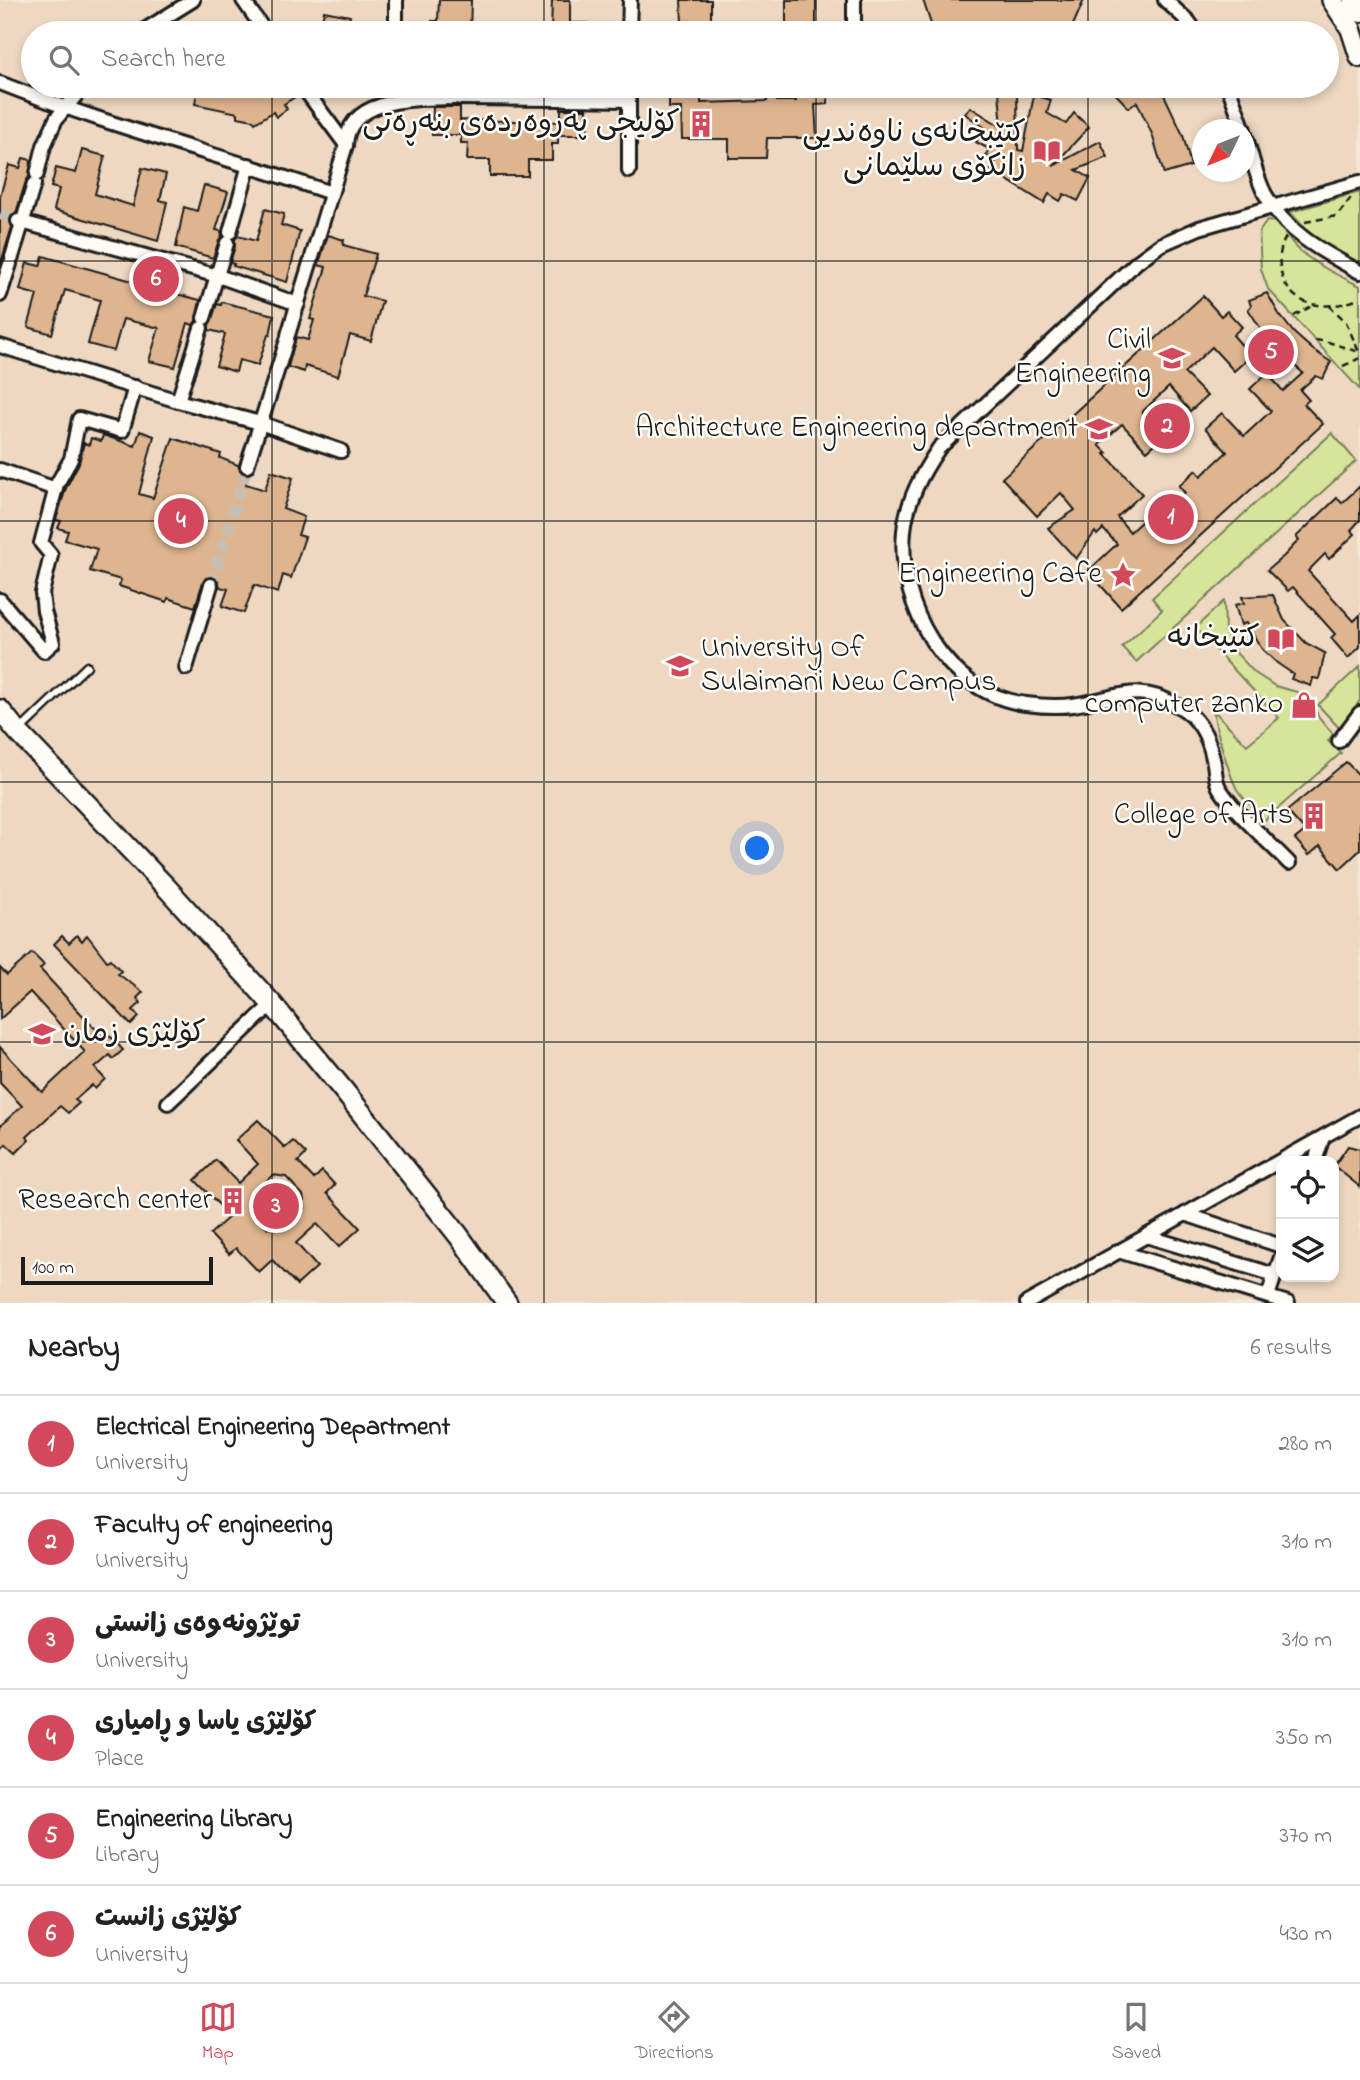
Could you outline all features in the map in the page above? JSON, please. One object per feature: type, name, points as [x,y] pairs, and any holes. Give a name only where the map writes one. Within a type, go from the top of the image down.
[{"type":"street","points":[[159,21],[193,0]]},
{"type":"street","points":[[243,0],[258,21]]},
{"type":"street","points":[[396,0],[396,21]]},
{"type":"street","points":[[629,0],[629,21]]},
{"type":"street","points":[[854,0],[854,21]]},
{"type":"street","points":[[1165,0],[1187,21]]},
{"type":"street","points":[[1332,0],[1351,29],[1360,57]]},
{"type":"street","points":[[1354,0],[1360,12]]},
{"type":"street","points":[[0,83],[21,91]]},
{"type":"street","points":[[38,98],[331,193]]},
{"type":"street","points":[[0,295],[44,146],[56,119],[73,98]]},
{"type":"street","points":[[311,98],[346,145]]},
{"type":"street","points":[[1232,98],[1240,119]]},
{"type":"street","points":[[247,466],[346,145],[347,132],[355,123],[379,106],[396,100],[629,100],[629,172]]},
{"type":"street","points":[[1255,164],[1264,192],[1286,224],[1315,248],[1360,272]]},
{"type":"street","points":[[178,401],[218,276],[249,165]]},
{"type":"street","points":[[1289,863],[1218,787],[1214,759],[1207,738],[1193,716],[1177,705],[1158,696],[1140,693],[1118,694],[1063,706],[1025,704],[994,695],[966,678],[946,659],[924,628],[913,604],[906,579],[904,529],[912,497],[939,448],[1136,262],[1160,245],[1199,228],[1360,183]]},
{"type":"street","points":[[21,222],[218,276],[298,304]]},
{"type":"street","points":[[0,346],[178,401],[260,423],[341,451]]},
{"type":"street","points":[[0,600],[44,651],[53,643],[42,593],[51,555],[41,543],[56,489],[71,459],[79,419],[122,431],[135,387]]},
{"type":"street","points":[[0,470],[56,489]]},
{"type":"street","points":[[0,482],[15,476]]},
{"type":"street","points":[[186,668],[211,584]]},
{"type":"street","points":[[0,710],[272,1004],[459,1236],[507,1303]]},
{"type":"street","points":[[1339,741],[1360,713]]},
{"type":"street","points":[[168,1103],[272,1004]]},
{"type":"street","points":[[1027,1303],[1323,1136],[1356,1121]]},
{"type":"street","points":[[1317,1156],[1323,1136]]},
{"type":"street","points":[[1185,1214],[1276,1243]]},
{"type":"street","points":[[1146,1236],[1275,1275]]},
{"type":"street","points":[[1118,1251],[1288,1303]]},
{"type":"street","points":[[1268,1296],[1276,1272]]},
{"type":"lane","points":[[18,732],[87,666]]},
{"type":"path","points":[[1294,316],[1315,304]]},
{"type":"path","points":[[1329,305],[1346,322],[1359,352]]},
{"type":"path","points":[[1315,340],[1359,352]]},
{"type":"path","points":[[1343,366],[1360,358]]},
{"type":"shaded area","name":"University Of Sulaimani New Campus","points":[[0,0],[1360,0],[1360,1303],[0,1303]]},
{"type":"green space","points":[[1360,192],[1360,265],[1311,235],[1290,212]]},
{"type":"green space","points":[[1267,221],[1277,222],[1285,228],[1296,246],[1316,263],[1360,286],[1360,390],[1268,289],[1261,269],[1259,232]]},
{"type":"green space","points":[[1332,433],[1356,461],[1136,662],[1122,647],[1162,610],[1152,598]]},
{"type":"green space","points":[[1224,601],[1225,630],[1237,654],[1255,673],[1275,686],[1308,695],[1318,716],[1333,734],[1328,741],[1341,753],[1265,820],[1235,785],[1219,738],[1214,711],[1247,745],[1279,718],[1195,628]]},
{"type":"green space","points":[[1360,666],[1360,700],[1342,731],[1318,705]]},
{"type":"building","points":[[439,0],[471,0],[470,21],[438,21]]},
{"type":"building","points":[[552,0],[570,0],[570,21],[551,21]]},
{"type":"building","points":[[681,0],[711,0],[711,21],[682,21]]},
{"type":"building","points":[[786,0],[816,0],[816,21],[786,21]]},
{"type":"building","points":[[923,0],[1084,0],[1075,21],[930,21]]},
{"type":"building","points":[[324,11],[350,16],[349,21],[322,21]]},
{"type":"building","points":[[196,98],[293,98],[284,104],[287,109],[276,117],[273,112],[255,123],[253,120],[238,117],[238,113],[195,104]]},
{"type":"building","name":"کۆلیجی پەروەردەی بنەڕەتی","points":[[669,98],[701,98],[701,103],[767,101],[767,98],[796,101],[796,98],[828,98],[828,104],[815,105],[817,138],[767,138],[766,158],[729,158],[729,139],[682,139],[681,108],[669,108]]},
{"type":"building","name":"کتێبخانەی ناوەندیی زانکۆی سلێمانی","points":[[1000,98],[1017,98],[1018,150],[1023,151],[1033,98],[1044,98],[1051,100],[1047,113],[1066,124],[1074,113],[1089,127],[1053,166],[1100,141],[1108,157],[1076,170],[1090,178],[1078,201],[1064,194],[1060,201],[1049,194],[1044,203],[991,170],[996,161],[986,155],[989,149],[976,142],[984,127],[965,114],[970,107],[1002,127]]},
{"type":"building","points":[[1119,98],[1166,98],[1183,135],[1191,166],[1164,174],[1152,134],[1137,102],[1129,108]]},
{"type":"building","points":[[433,107],[460,107],[460,120],[561,122],[561,109],[587,109],[588,135],[558,135],[558,144],[552,144],[552,160],[528,160],[528,176],[490,176],[490,160],[467,160],[468,143],[461,143],[461,135],[432,135]]},
{"type":"building","points":[[82,150],[105,156],[95,194],[133,206],[142,168],[166,174],[160,200],[167,202],[158,241],[54,210],[59,189],[51,187],[56,168],[76,173]]},
{"type":"building","points":[[23,158],[31,160],[29,177],[16,213],[10,218],[12,227],[0,266],[0,196],[9,165],[20,168]]},
{"type":"building","points":[[204,185],[228,192],[216,230],[221,231],[222,236],[213,258],[176,247],[184,207],[197,211]]},
{"type":"building","points":[[265,209],[284,214],[281,225],[300,231],[287,282],[230,263],[238,236],[256,241]]},
{"type":"building","points":[[328,235],[344,240],[343,245],[376,254],[363,296],[382,301],[371,341],[350,335],[338,376],[305,366],[304,372],[288,367],[296,337],[308,340],[314,320],[310,319],[326,267],[318,265]]},
{"type":"building","points":[[43,256],[143,284],[140,293],[163,300],[165,291],[200,300],[196,321],[193,325],[188,323],[175,367],[149,361],[159,328],[123,319],[114,351],[88,344],[100,300],[65,290],[52,334],[28,327],[37,295],[20,290],[27,263],[40,266]]},
{"type":"building","points":[[1267,293],[1294,333],[1331,362],[1323,379],[1316,376],[1300,390],[1309,400],[1304,404],[1323,424],[1121,608],[1088,571],[1117,544],[1103,529],[1097,535],[1095,532],[1076,559],[1048,528],[1075,510],[1061,493],[1037,516],[1002,478],[1203,296],[1221,316],[1227,311],[1242,327],[1233,335],[1251,356],[1234,371],[1212,347],[1184,373],[1207,396],[1190,411],[1169,387],[1142,412],[1164,436],[1147,451],[1122,424],[1099,445],[1142,494],[1117,517],[1130,532],[1157,507],[1163,514],[1185,493],[1179,486],[1196,470],[1201,476],[1227,452],[1205,428],[1222,413],[1244,436],[1271,411],[1250,389],[1267,373],[1283,391],[1303,373],[1272,346],[1248,309],[1251,306],[1249,300]]},
{"type":"building","points":[[222,302],[274,315],[270,335],[258,365],[239,360],[236,372],[216,366],[225,334],[209,330],[209,325],[217,304],[221,305]]},
{"type":"building","points":[[140,431],[154,436],[139,494],[153,498],[173,438],[221,454],[220,458],[238,465],[241,472],[249,474],[246,484],[265,490],[271,471],[293,478],[283,509],[304,517],[298,535],[305,537],[291,578],[283,575],[278,593],[254,585],[244,613],[222,606],[228,589],[220,587],[218,580],[213,577],[206,578],[203,582],[195,607],[168,598],[167,602],[119,586],[121,580],[90,571],[97,549],[65,540],[68,531],[58,528],[61,521],[56,520],[66,488],[79,463],[84,443],[89,445],[91,438],[101,441],[103,435],[135,446]]},
{"type":"building","points":[[1360,486],[1360,520],[1351,530],[1355,534],[1329,559],[1325,554],[1308,571],[1354,621],[1360,615],[1360,647],[1348,658],[1331,638],[1335,634],[1293,587],[1288,591],[1267,570],[1284,556],[1299,540],[1296,537],[1337,498],[1342,503]]},
{"type":"building","points":[[1273,595],[1284,620],[1306,643],[1325,653],[1319,679],[1313,678],[1311,686],[1291,679],[1293,674],[1262,649],[1246,623],[1241,625],[1235,605],[1244,603],[1242,597]]},
{"type":"building","name":"College of Arts","points":[[1346,762],[1360,776],[1360,850],[1340,869],[1320,846],[1309,855],[1295,839],[1305,831],[1287,811]]},
{"type":"building","points":[[77,935],[82,941],[87,935],[107,961],[110,959],[121,971],[118,974],[143,992],[137,998],[141,1003],[133,1010],[139,1017],[131,1025],[54,944],[62,936],[69,943]]},
{"type":"building","points":[[32,953],[44,965],[40,969],[73,1005],[104,1038],[108,1034],[123,1050],[113,1059],[110,1055],[95,1068],[105,1079],[95,1089],[92,1085],[75,1100],[79,1103],[68,1113],[60,1106],[27,1137],[29,1140],[16,1153],[6,1144],[0,1150],[0,1126],[22,1106],[0,1083],[0,1047],[42,1092],[85,1052],[30,992],[0,1019],[0,968],[7,975]]},
{"type":"building","name":"Research center","points":[[258,1120],[285,1148],[293,1141],[306,1154],[298,1162],[314,1179],[322,1171],[335,1185],[327,1193],[360,1228],[339,1247],[317,1224],[296,1243],[317,1267],[297,1285],[272,1260],[259,1272],[236,1248],[229,1254],[210,1234],[230,1216],[195,1180],[216,1160],[238,1183],[258,1164],[236,1140]],"holes":[[[273,1175],[286,1177],[303,1195],[305,1208],[282,1229],[268,1228],[250,1207],[250,1195]]]},
{"type":"building","points":[[1348,1146],[1360,1149],[1360,1187],[1339,1170],[1339,1159]]},
{"type":"tunnel","points":[[0,214],[18,221]]},
{"type":"tunnel","points":[[211,585],[247,466]]},
{"type":"place","name":"کۆلیجی پەروەردەی بنەڕەتی","points":[[701,124]]},
{"type":"place","name":"کتێبخانەی ناوەندیی زانکۆی سلێمانی","points":[[1047,151]]},
{"type":"place","name":"کۆلێژی زانست","points":[[156,279]]},
{"type":"place","name":"Engineering Library","points":[[1271,352]]},
{"type":"place","name":"Civil Engineering","points":[[1172,358]]},
{"type":"place","name":"Faculty of engineering","points":[[1167,426]]},
{"type":"place","name":"Architecture Engineering department","points":[[1099,429]]},
{"type":"place","name":"Electrical Engineering Department","points":[[1171,517]]},
{"type":"place","name":"کۆلێژی یاسا و ڕامیاری","points":[[181,521]]},
{"type":"place","name":"Engineering Cafe","points":[[1123,575]]},
{"type":"place","name":"کتێبخانە","points":[[1281,639]]},
{"type":"place","name":"University Of Sulaimani New Campus","points":[[680,666]]},
{"type":"place","name":"computer zanko","points":[[1304,705]]},
{"type":"place","name":"College of Arts","points":[[1314,816]]},
{"type":"place","name":"کۆلێژی زمان","points":[[42,1034]]},
{"type":"place","name":"Research center","points":[[233,1201]]},
{"type":"place","name":"توێژونەوەی زانستی","points":[[276,1206]]}]
